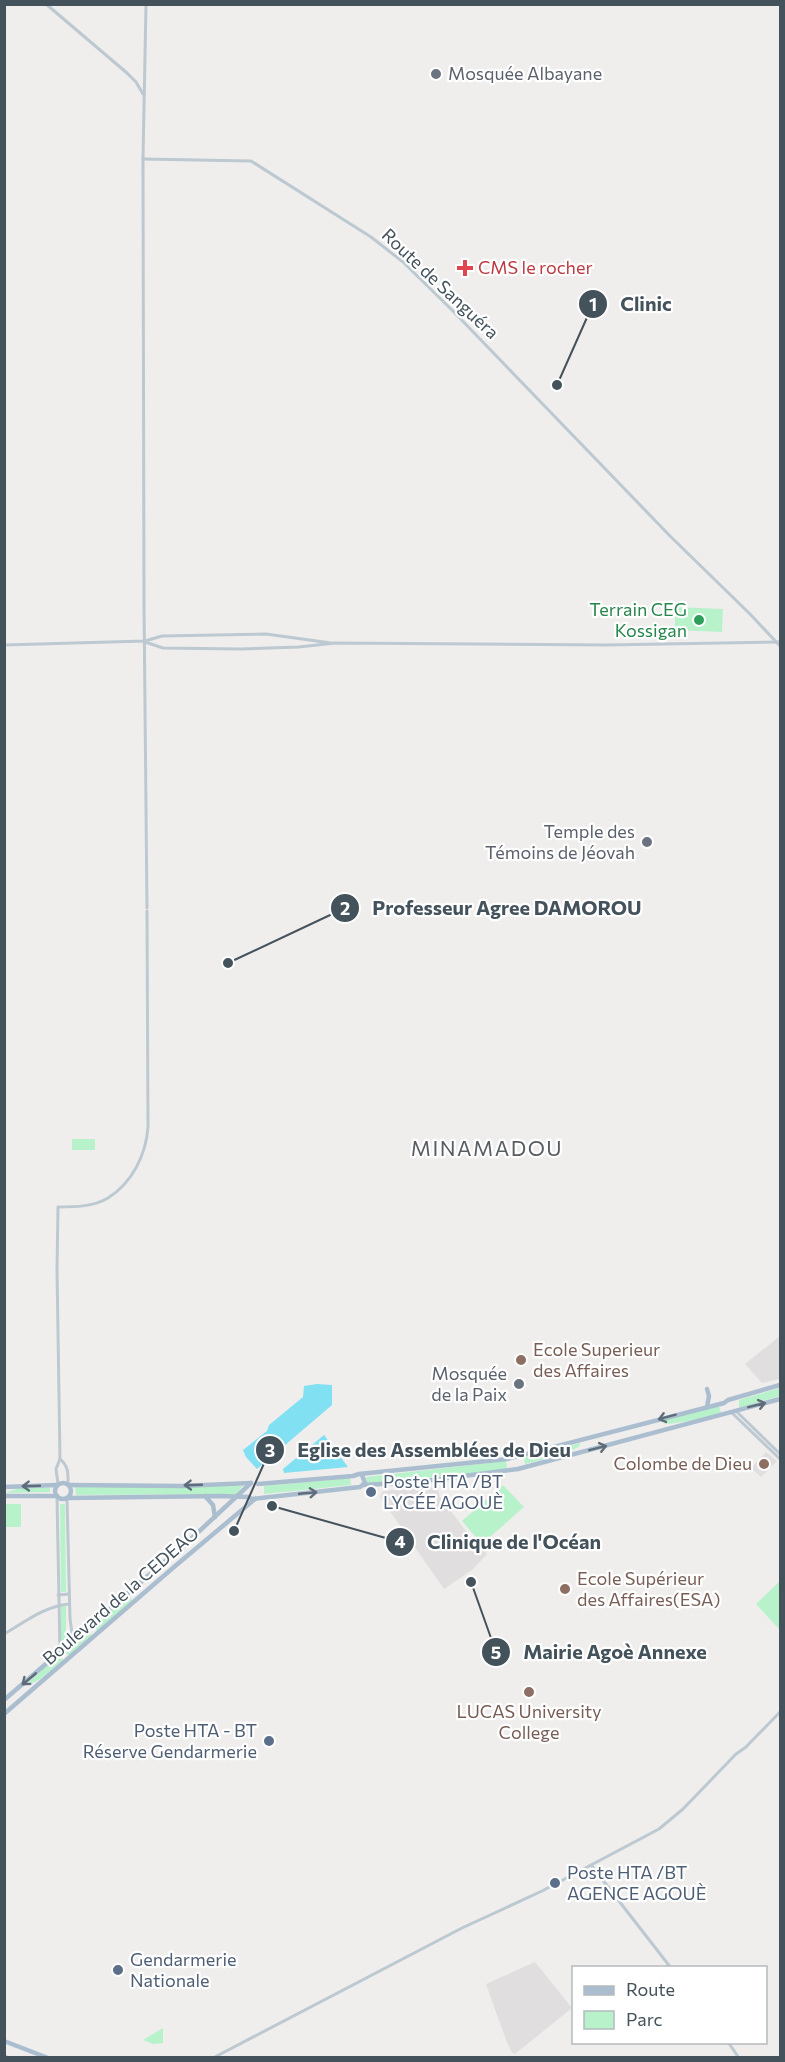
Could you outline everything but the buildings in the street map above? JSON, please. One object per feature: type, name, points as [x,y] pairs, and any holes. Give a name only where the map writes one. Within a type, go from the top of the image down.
[{"type":"main road","points":[[4,1487],[64,1483],[68,1485],[150,1486],[258,1484],[353,1476],[515,1457],[724,1403],[780,1385]]},
{"type":"main road","points":[[707,1389],[709,1396],[707,1407]]},
{"type":"main road","points":[[246,1488],[248,1497],[257,1498],[363,1485],[417,1482],[521,1468],[780,1399]]},
{"type":"main road","points":[[731,1400],[735,1404],[733,1412]]},
{"type":"main road","points":[[724,1403],[724,1410],[733,1412]]},
{"type":"main road","points":[[515,1457],[522,1461],[521,1468]]},
{"type":"main road","points":[[514,1469],[510,1464],[515,1457]]},
{"type":"main road","points":[[362,1475],[365,1479],[363,1485]]},
{"type":"main road","points":[[353,1476],[352,1482],[356,1486]]},
{"type":"main road","points":[[4,1700],[251,1483]]},
{"type":"main road","points":[[257,1498],[263,1490],[258,1484]]},
{"type":"main road","points":[[57,1496],[55,1492],[58,1485]]},
{"type":"main road","points":[[4,1496],[68,1498],[71,1492],[68,1485]]},
{"type":"main road","points":[[205,1496],[213,1505],[215,1517]]},
{"type":"main road","name":"Boulevard de la CEDEAO","points":[[68,1498],[248,1497]]},
{"type":"main road","name":"Boulevard de la CEDEAO","points":[[4,1714],[257,1498]]},
{"type":"main road","points":[[87,1628],[93,1630],[94,1636]]},
{"type":"main road","points":[[60,1652],[69,1659]]},
{"type":"main road","points":[[4,2041],[48,2058]]},
{"type":"street","points":[[46,4],[127,73],[136,82],[144,96]]},
{"type":"street","points":[[58,1485],[56,1469],[60,1459],[58,1207],[79,1207],[107,1198],[122,1186],[134,1172],[146,1145],[148,1127],[143,159],[146,4]]},
{"type":"street","name":"Route de Sanguéra","points":[[143,159],[251,161],[371,237],[403,262],[452,310],[670,536],[779,643]]},
{"type":"street","points":[[4,645],[145,642],[162,636],[266,634],[335,643]]},
{"type":"street","points":[[145,642],[163,648],[264,648],[335,643],[607,645],[779,643]]},
{"type":"street","points":[[733,1412],[780,1454]]},
{"type":"street","points":[[733,1412],[780,1459]]},
{"type":"street","points":[[60,1459],[68,1469],[68,1485]]},
{"type":"street","points":[[57,1496],[60,1652]]},
{"type":"street","points":[[68,1498],[69,1604],[71,1628],[75,1638]]},
{"type":"street","points":[[58,1595],[69,1594]]},
{"type":"street","points":[[4,1634],[58,1604],[69,1604]]},
{"type":"street","points":[[213,2058],[411,1954],[542,1891],[659,1829],[683,1809],[780,1712]]},
{"type":"street","points":[[591,1865],[668,1966]]},
{"type":"street","points":[[729,2044],[739,2058]]},
{"type":"shaded area","points":[[780,1336],[780,1379],[762,1383],[745,1364]]},
{"type":"shaded area","name":"Colombe de Dieu","points":[[766,1452],[777,1461],[761,1477],[751,1468]]},
{"type":"shaded area","points":[[437,1487],[440,1497],[479,1548],[487,1554],[472,1570],[444,1589],[380,1497],[383,1491]]},
{"type":"shaded area","points":[[535,1962],[572,2008],[515,2054],[512,2053],[506,2040],[486,1984]]},
{"type":"green space","name":"Terrain CEG Kossigan","points":[[675,607],[723,609],[722,632],[675,630]]},
{"type":"green space","points":[[72,1139],[95,1139],[95,1150],[72,1150]]},
{"type":"green space","points":[[780,1388],[780,1396],[739,1408],[739,1400]]},
{"type":"green space","points":[[719,1406],[721,1413],[665,1424],[664,1420]]},
{"type":"green space","points":[[580,1443],[580,1446],[565,1454],[525,1464],[524,1457]]},
{"type":"green space","points":[[506,1461],[507,1468],[495,1471],[367,1484],[366,1477]]},
{"type":"green space","points":[[350,1478],[351,1485],[264,1494],[264,1486]]},
{"type":"green space","points":[[503,1485],[524,1507],[482,1544],[462,1521]]},
{"type":"green space","points":[[243,1486],[236,1494],[76,1495],[75,1487]]},
{"type":"green space","points":[[19,1488],[50,1488],[50,1492],[6,1493]]},
{"type":"green space","points":[[5,1504],[21,1504],[21,1527],[5,1527]]},
{"type":"green space","points":[[60,1504],[65,1504],[66,1592],[61,1592]]},
{"type":"green space","points":[[780,1581],[780,1630],[756,1604]]},
{"type":"green space","points":[[130,1598],[132,1600],[97,1631],[93,1626],[118,1604]]},
{"type":"green space","points":[[61,1606],[66,1606],[66,1639],[61,1643]]},
{"type":"green space","points":[[88,1631],[91,1632],[91,1636],[69,1655],[66,1654],[65,1650]]},
{"type":"green space","points":[[59,1655],[63,1660],[42,1678],[31,1684],[29,1682]]},
{"type":"green space","points":[[163,2028],[163,2043],[153,2044],[143,2040]]},
{"type":"water","points":[[332,1385],[332,1405],[257,1469],[243,1450],[303,1397],[304,1386]]},
{"type":"water","points":[[324,1435],[348,1467],[284,1473],[283,1469]]},
{"type":"place","name":"Mosquée Albayane","points":[[436,74]]},
{"type":"place","name":"CMS le rocher","points":[[465,268]]},
{"type":"place","name":"Clinic","points":[[557,385]]},
{"type":"place","name":"Terrain CEG Kossigan","points":[[699,620]]},
{"type":"place","name":"Temple des Témoins de Jéovah","points":[[647,842]]},
{"type":"place","name":"Professeur Agree DAMOROU","points":[[228,963]]},
{"type":"place","name":"Ecole Superieur des Affaires","points":[[521,1360]]},
{"type":"place","name":"Mosquée de la Paix","points":[[519,1384]]},
{"type":"place","name":"Colombe de Dieu","points":[[764,1464]]},
{"type":"place","name":"Poste HTA /BT LYCÉE AGOUÈ","points":[[371,1492]]},
{"type":"place","name":"Clinique de l'Océan","points":[[272,1506]]},
{"type":"place","name":"Eglise des Assemblées de Dieu","points":[[234,1531]]},
{"type":"place","name":"Mairie Agoè Annexe","points":[[471,1582]]},
{"type":"place","name":"Ecole Supérieur des Affaires(ESA)","points":[[565,1589]]},
{"type":"place","name":"LUCAS University College","points":[[529,1692]]},
{"type":"place","name":"Poste HTA - BT Réserve Gendarmerie","points":[[269,1741]]},
{"type":"place","name":"Poste HTA /BT AGENCE AGOUÈ","points":[[555,1883]]},
{"type":"place","name":"Gendarmerie Nationale","points":[[118,1970]]},
{"type":"district","name":"MINAMADOU","points":[[487,1149]]}]
